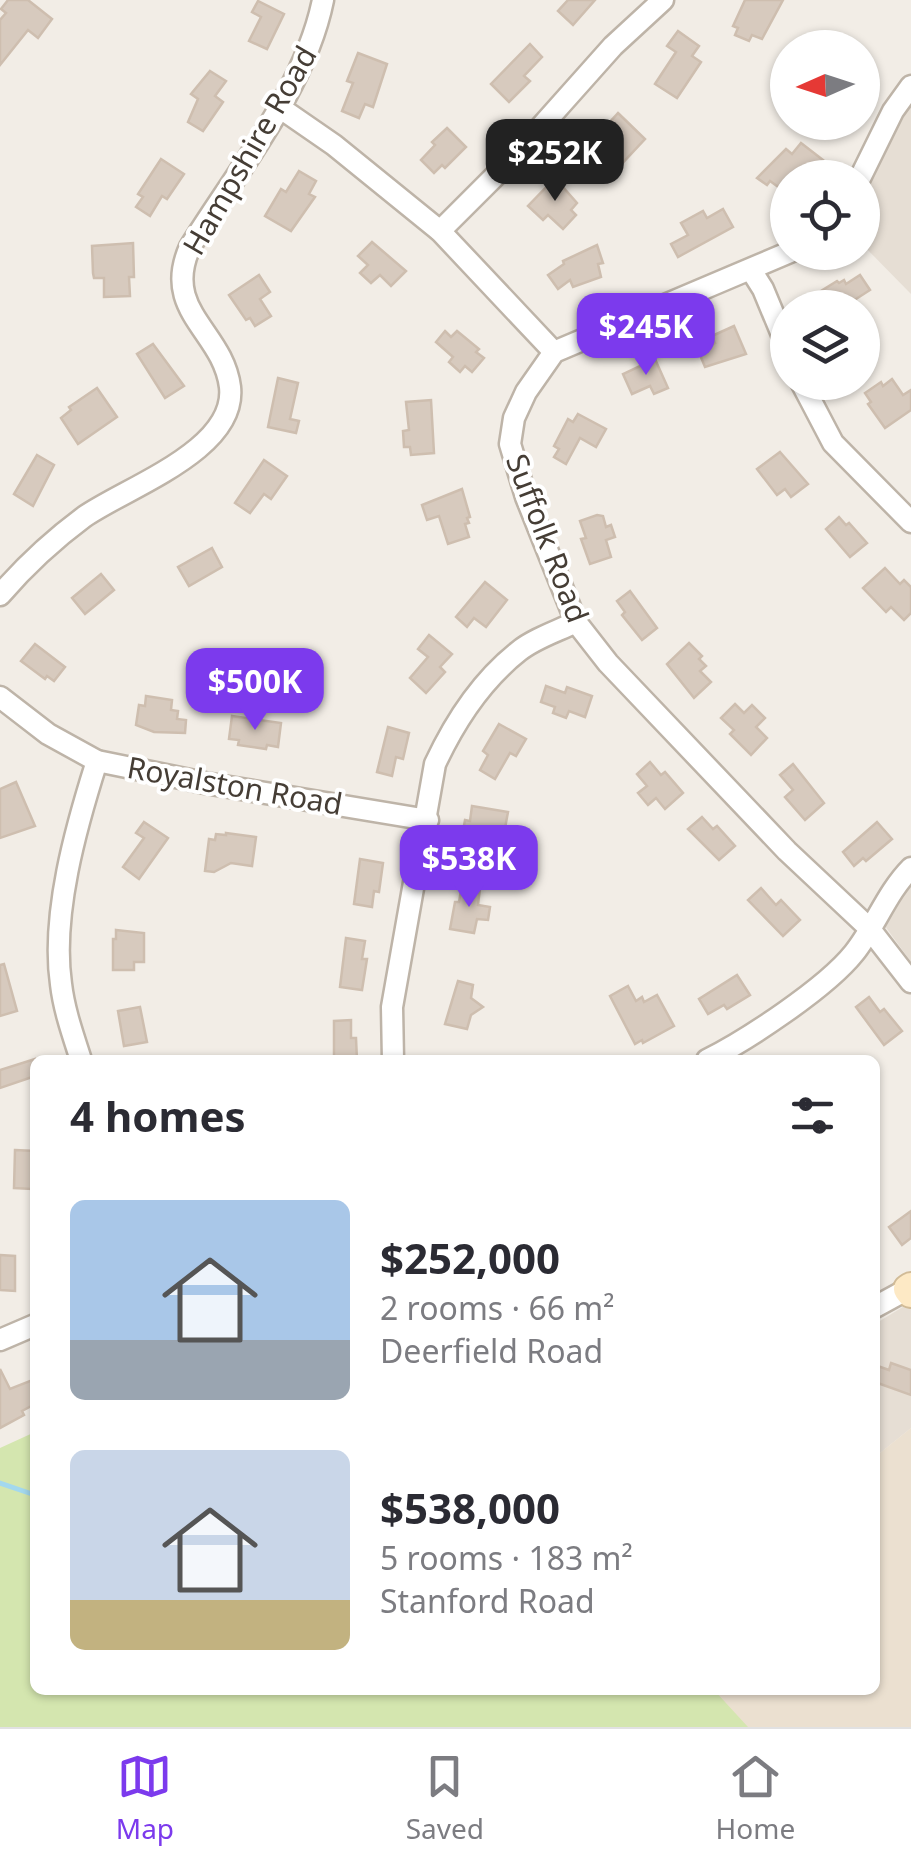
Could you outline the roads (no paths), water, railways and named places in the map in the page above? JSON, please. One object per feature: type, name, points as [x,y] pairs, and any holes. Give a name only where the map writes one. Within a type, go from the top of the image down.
[{"type":"street","name":"Hampshire Road","points":[[0,595],[61,535],[106,503],[151,480],[213,435],[224,420],[230,401],[227,372],[186,301],[182,270],[190,247],[279,108],[310,46],[322,0]]},
{"type":"street","points":[[440,230],[514,157],[613,46],[663,0]]},
{"type":"street","points":[[869,160],[893,111],[911,86]]},
{"type":"street","points":[[279,108],[334,145],[440,230],[554,352],[770,261]]},
{"type":"street","points":[[751,270],[770,311]]},
{"type":"street","name":"Suffolk Road","points":[[554,352],[526,392],[514,418],[510,444],[576,622],[608,663],[787,851],[869,928],[911,982]]},
{"type":"street","points":[[811,400],[833,444],[911,522]]},
{"type":"street","points":[[393,1055],[392,1006],[436,764],[452,727],[480,689],[521,649],[576,622]]},
{"type":"street","name":"Royalston Road","points":[[0,698],[48,734],[96,761],[428,820]]},
{"type":"street","points":[[79,1055],[61,984],[60,932],[81,810],[96,761]]},
{"type":"street","points":[[718,1055],[828,978],[854,953],[911,868]]},
{"type":"street","points":[[880,1305],[910,1290]]},
{"type":"street","points":[[0,1340],[30,1327]]},
{"type":"waterway","points":[[0,1483],[30,1493]]}]
